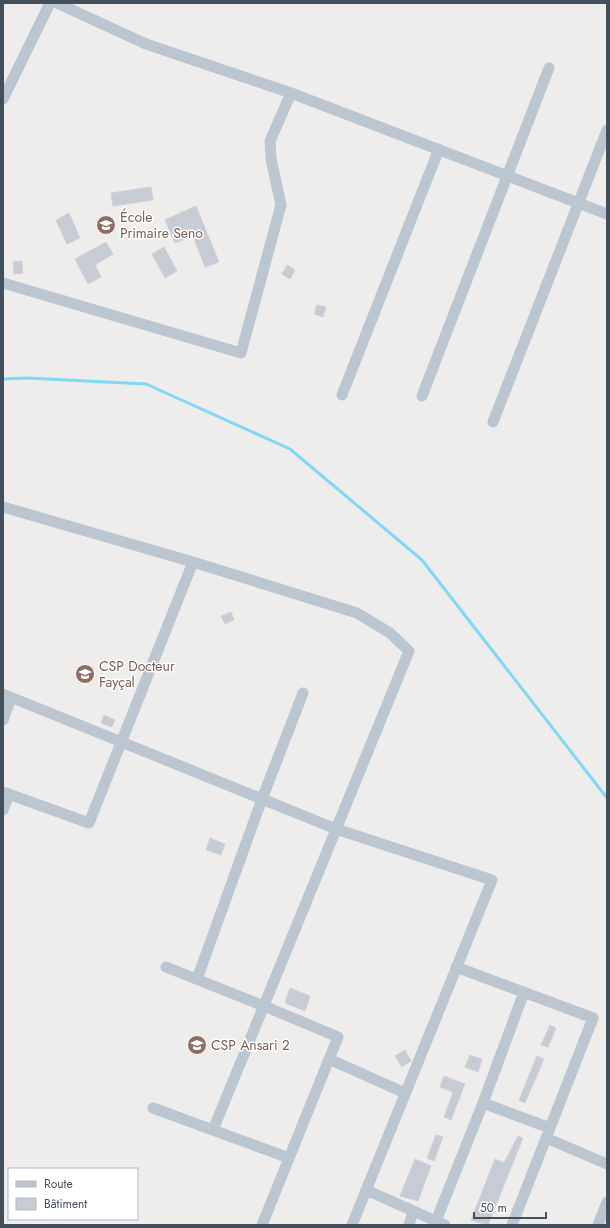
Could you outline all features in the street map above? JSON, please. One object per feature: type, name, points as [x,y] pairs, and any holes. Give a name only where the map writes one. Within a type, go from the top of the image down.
[{"type":"street","points":[[3,99],[50,3]]},
{"type":"street","points":[[57,3],[146,44],[291,93],[607,214]]},
{"type":"street","points":[[422,396],[549,68]]},
{"type":"street","points":[[3,283],[241,353],[281,205],[270,141],[291,93]]},
{"type":"street","points":[[493,422],[607,130]]},
{"type":"street","points":[[342,395],[439,149]]},
{"type":"street","points":[[3,507],[193,562],[357,613],[390,633],[409,651],[214,1130]]},
{"type":"street","points":[[3,810],[6,793],[89,823],[193,562]]},
{"type":"street","points":[[197,979],[262,799],[304,693]]},
{"type":"street","points":[[3,720],[7,696],[336,829],[492,880],[352,1225]]},
{"type":"street","points":[[456,966],[593,1018],[512,1225]]},
{"type":"street","points":[[166,967],[338,1037],[262,1225]]},
{"type":"street","points":[[366,1190],[440,1223],[524,992]]},
{"type":"street","points":[[329,1059],[405,1093]]},
{"type":"street","points":[[483,1103],[548,1133],[607,1164]]},
{"type":"street","points":[[153,1108],[289,1158]]},
{"type":"street","points":[[598,1225],[607,1202]]},
{"type":"street","points":[[409,1225],[413,1212]]},
{"type":"building","points":[[151,187],[153,200],[113,206],[111,193]]},
{"type":"building","points":[[196,206],[219,262],[205,267],[193,236],[175,243],[165,220]]},
{"type":"building","points":[[69,213],[80,238],[67,244],[56,220]]},
{"type":"building","points":[[106,242],[113,254],[95,265],[101,277],[88,284],[75,259]]},
{"type":"building","points":[[164,247],[177,271],[165,278],[152,254]]},
{"type":"building","points":[[22,261],[23,273],[14,274],[13,262]]},
{"type":"building","points":[[287,265],[295,270],[290,279],[282,274]]},
{"type":"building","points":[[317,305],[326,307],[323,317],[314,314]]},
{"type":"building","points":[[231,612],[234,620],[225,624],[221,616]]},
{"type":"building","points":[[104,715],[115,720],[112,727],[101,723]]},
{"type":"building","points":[[210,838],[225,844],[221,855],[206,850]]},
{"type":"building","points":[[290,988],[310,996],[305,1011],[285,1003]]},
{"type":"building","points":[[550,1025],[556,1028],[548,1047],[541,1045]]},
{"type":"building","points":[[405,1050],[411,1061],[402,1067],[395,1056]]},
{"type":"building","points":[[470,1055],[482,1059],[478,1072],[465,1067]]},
{"type":"building","points":[[537,1056],[544,1059],[525,1103],[519,1100]]},
{"type":"building","points":[[444,1076],[465,1084],[451,1120],[444,1117],[453,1092],[440,1087]]},
{"type":"building","points":[[436,1135],[443,1137],[434,1161],[427,1158]]},
{"type":"building","points":[[518,1136],[523,1138],[488,1225],[471,1220],[495,1159],[504,1163]]},
{"type":"building","points":[[415,1159],[431,1166],[418,1201],[400,1196]]},
{"type":"waterway","points":[[3,379],[27,378],[146,384],[290,449],[422,560],[607,798]]},
{"type":"place","name":"École Primaire Seno","points":[[106,225]]},
{"type":"place","name":"CSP Docteur Fayçal","points":[[85,674]]},
{"type":"place","name":"CSP Ansari 2","points":[[197,1045]]}]
